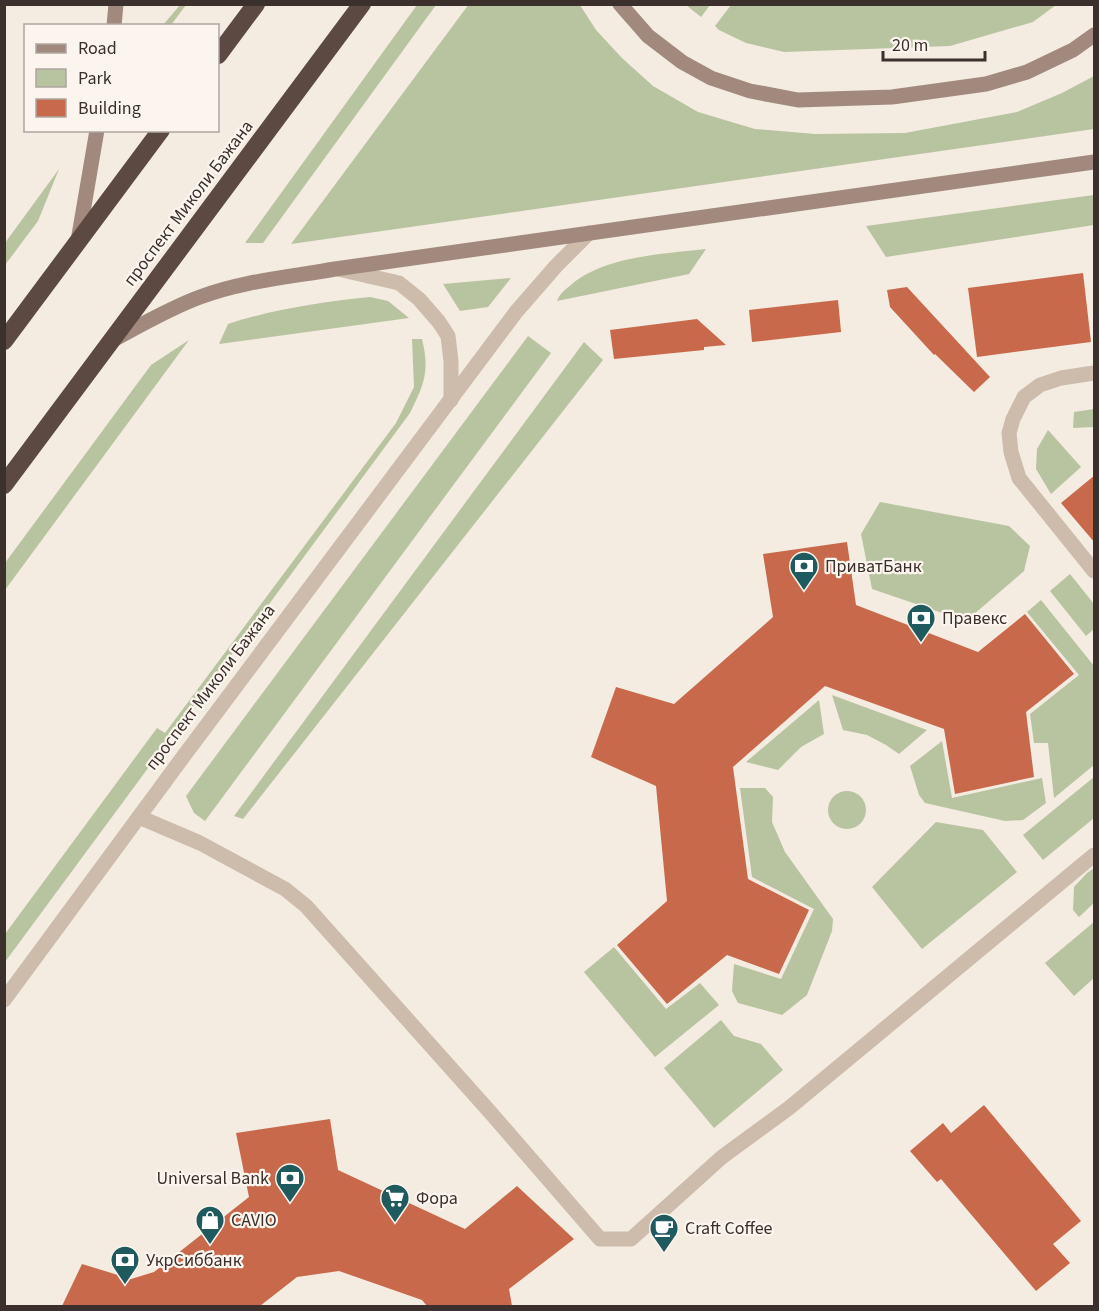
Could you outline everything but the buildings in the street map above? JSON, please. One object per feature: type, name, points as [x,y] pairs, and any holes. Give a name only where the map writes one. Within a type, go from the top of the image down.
[{"type":"highway","points":[[219,54],[255,4]]},
{"type":"highway","name":"проспект Миколи Бажана","points":[[4,485],[362,4]]},
{"type":"highway","points":[[4,340],[160,132]]},
{"type":"street","points":[[114,24],[116,4]]},
{"type":"street","points":[[620,4],[648,36],[682,62],[711,78],[750,91],[798,100],[892,97],[986,84],[1027,72],[1073,50],[1095,35]]},
{"type":"street","points":[[78,242],[97,132]]},
{"type":"street","points":[[111,341],[200,297],[243,285],[335,269],[1095,162]]},
{"type":"street","name":"проспект Миколи Бажана","points":[[4,1000],[516,312],[556,266],[589,233]]},
{"type":"street","points":[[335,269],[399,282],[419,299],[448,336],[451,361],[451,400]]},
{"type":"street","points":[[1095,374],[1061,378],[1040,385],[1024,397],[1013,419],[1009,434],[1011,452],[1019,478],[1095,571]]},
{"type":"street","points":[[139,817],[200,843],[285,890],[306,906],[600,1239],[631,1239],[722,1157],[789,1108],[1095,855]]},
{"type":"green space","points":[[469,4],[580,5],[596,30],[653,86],[698,112],[755,129],[815,134],[905,133],[1017,112],[1062,93],[1094,76],[1094,129],[291,244]]},
{"type":"green space","points":[[180,5],[186,5],[172,24],[164,24]]},
{"type":"green space","points":[[417,5],[436,5],[263,243],[245,243]]},
{"type":"green space","points":[[686,5],[710,5],[701,17]]},
{"type":"green space","points":[[731,5],[1056,5],[1033,22],[950,46],[784,52],[746,43],[719,30],[715,26]]},
{"type":"green space","points":[[59,169],[38,221],[5,265],[5,243]]},
{"type":"green space","points":[[1094,195],[1094,225],[886,257],[866,226]]},
{"type":"green space","points":[[706,249],[689,274],[557,301],[572,284],[601,267],[636,258]]},
{"type":"green space","points":[[511,278],[488,307],[460,311],[443,284]]},
{"type":"green space","points":[[370,297],[388,301],[409,318],[219,344],[228,324],[298,307]]},
{"type":"green space","points":[[528,336],[551,353],[205,821],[194,813],[186,796]]},
{"type":"green space","points":[[412,339],[422,339],[425,369],[422,386],[410,413],[5,962],[5,934],[157,728],[165,733],[396,423],[414,387]]},
{"type":"green space","points":[[189,340],[5,590],[5,563],[151,365]]},
{"type":"green space","points":[[584,342],[603,360],[243,819],[234,816]]},
{"type":"green space","points":[[1094,409],[1094,427],[1073,428],[1074,412]]},
{"type":"green space","points":[[1048,430],[1081,467],[1051,494],[1036,469],[1037,449]]},
{"type":"green space","points":[[880,502],[1009,526],[1030,546],[1024,571],[966,621],[872,589],[861,534]]},
{"type":"green space","points":[[1070,574],[1094,604],[1094,629],[1086,636],[1050,591]]},
{"type":"green space","points":[[1041,600],[1094,666],[1094,765],[1054,798],[1048,743],[1034,743],[1030,714],[1079,675],[1027,612]]},
{"type":"green space","points":[[832,695],[927,730],[899,754],[867,735],[843,730]]},
{"type":"green space","points":[[819,700],[824,734],[801,747],[778,770],[746,762]]},
{"type":"green space","points":[[942,741],[952,798],[1042,778],[1046,803],[1023,820],[1005,821],[925,803],[919,795],[910,766]]},
{"type":"green space","points":[[1094,777],[1094,818],[1043,860],[1023,835]]},
{"type":"green space","points":[[740,788],[765,788],[773,797],[772,822],[785,852],[833,919],[832,931],[807,995],[782,1015],[738,1003],[732,991],[734,964],[781,979],[814,909],[752,877]]},
{"type":"green space","points":[[847,791],[860,797],[866,810],[860,823],[847,829],[834,823],[828,810],[834,797]]},
{"type":"green space","points":[[936,822],[983,830],[1017,872],[922,949],[872,887]]},
{"type":"green space","points":[[1094,868],[1094,903],[1079,917],[1073,910],[1074,887]]},
{"type":"green space","points":[[1094,922],[1094,978],[1074,996],[1045,963]]},
{"type":"green space","points":[[614,947],[666,1009],[700,983],[719,1005],[655,1057],[584,972]]},
{"type":"green space","points":[[721,1020],[734,1036],[761,1044],[783,1070],[714,1128],[664,1068]]},
{"type":"place","name":"ПриватБанк","points":[[804,592]]},
{"type":"place","name":"Правекс","points":[[921,644]]},
{"type":"place","name":"Universal Bank","points":[[290,1204]]},
{"type":"place","name":"Фора","points":[[395,1224]]},
{"type":"place","name":"CAVIO","points":[[210,1246]]},
{"type":"place","name":"Craft Coffee","points":[[664,1254]]},
{"type":"place","name":"УкрСиббанк","points":[[125,1286]]}]
